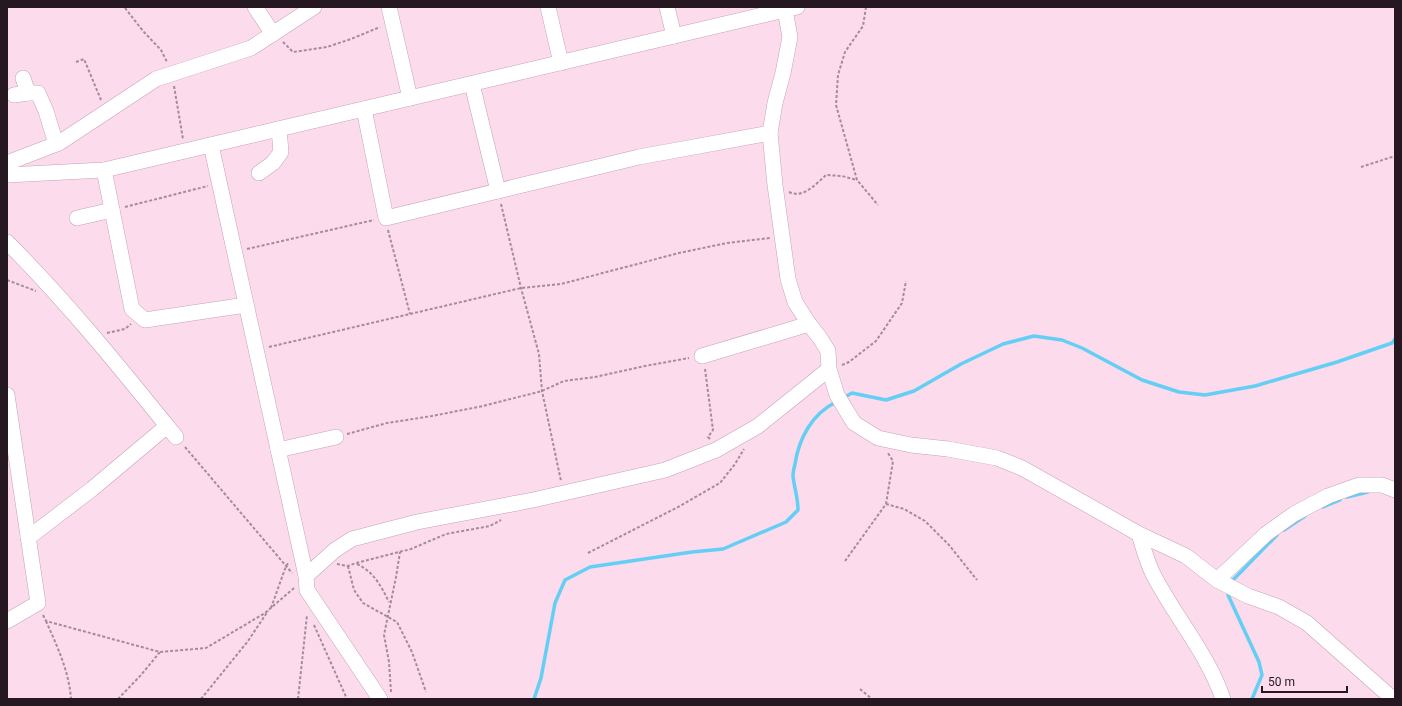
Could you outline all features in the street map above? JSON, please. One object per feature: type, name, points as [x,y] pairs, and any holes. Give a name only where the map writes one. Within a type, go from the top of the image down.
[{"type":"street","points":[[255,7],[273,34]]},
{"type":"street","points":[[7,163],[56,144],[156,79],[251,48],[314,7]]},
{"type":"street","points":[[548,7],[561,63]]},
{"type":"street","points":[[667,7],[674,36]]},
{"type":"street","points":[[7,174],[104,170],[791,8],[790,37],[770,133],[775,184],[788,279],[795,302],[828,351],[829,369],[840,401],[854,423],[878,438],[911,445],[948,449],[997,458],[1022,468],[1139,534],[1186,556],[1225,584],[1248,596],[1279,607],[1307,622],[1393,699]]},
{"type":"street","points":[[391,13],[410,98]]},
{"type":"street","points":[[23,78],[21,94],[38,93],[46,111],[56,144]]},
{"type":"street","points":[[472,84],[498,191]]},
{"type":"street","points":[[364,109],[386,218],[640,157],[770,133]]},
{"type":"street","points":[[259,173],[273,163],[281,152],[279,129]]},
{"type":"street","points":[[211,145],[306,576],[307,590],[386,697]]},
{"type":"street","points":[[32,154],[35,173]]},
{"type":"street","points":[[104,170],[132,310],[144,320],[246,305]]},
{"type":"street","points":[[78,218],[112,210]]},
{"type":"street","points":[[7,242],[53,290],[171,431],[28,538]]},
{"type":"street","points":[[702,356],[809,324]]},
{"type":"street","points":[[306,576],[335,550],[352,539],[417,522],[564,493],[666,470],[716,450],[758,426],[829,369]]},
{"type":"street","points":[[7,395],[38,603],[7,621]]},
{"type":"street","points":[[278,450],[336,437]]},
{"type":"street","points":[[1225,584],[1266,534],[1294,514],[1328,496],[1359,485],[1382,485],[1395,490]]},
{"type":"street","points":[[1139,534],[1152,573],[1205,660],[1218,684],[1223,699]]},
{"type":"path","points":[[866,7],[863,26],[845,52],[838,75],[836,105],[857,180],[878,205]]},
{"type":"path","points":[[125,8],[143,31],[161,50],[172,73],[185,151]]},
{"type":"path","points":[[273,34],[293,52],[327,47],[351,40],[391,13]]},
{"type":"path","points":[[76,62],[84,59],[106,112]]},
{"type":"path","points":[[1361,167],[1395,156]]},
{"type":"path","points":[[775,184],[793,194],[802,194],[826,175],[842,176],[857,180]]},
{"type":"path","points":[[112,210],[219,183]]},
{"type":"path","points":[[498,191],[521,288],[539,354],[542,391],[564,493]]},
{"type":"path","points":[[234,252],[386,218],[410,314]]},
{"type":"path","points":[[256,350],[521,288],[561,284],[679,253],[727,243],[782,237]]},
{"type":"path","points":[[7,280],[36,291],[53,290]]},
{"type":"path","points":[[829,369],[850,362],[876,341],[902,303],[906,281]]},
{"type":"path","points":[[92,336],[125,329],[140,316]]},
{"type":"path","points":[[336,437],[387,423],[483,406],[542,391],[564,381],[595,378],[645,366],[702,356],[709,392],[713,430],[708,437],[716,450]]},
{"type":"path","points":[[171,431],[286,566],[270,609],[248,641],[201,699]]},
{"type":"path","points":[[845,561],[886,504],[893,461],[878,438]]},
{"type":"path","points":[[588,553],[680,506],[720,483],[735,464],[746,445]]},
{"type":"path","points":[[886,504],[904,509],[925,521],[949,545],[977,580]]},
{"type":"path","points":[[320,563],[348,566],[410,549],[446,534],[490,526],[504,519]]},
{"type":"path","points":[[386,697],[389,662],[384,635],[400,552]]},
{"type":"path","points":[[356,563],[367,569],[378,581],[390,603]]},
{"type":"path","points":[[348,566],[354,590],[363,602],[397,622],[412,652],[426,692]]},
{"type":"path","points":[[46,621],[160,652],[206,648],[270,609],[306,576]]},
{"type":"path","points":[[38,603],[58,647],[68,677],[71,699]]},
{"type":"path","points":[[298,699],[308,612],[311,619]]},
{"type":"path","points":[[314,625],[347,699]]},
{"type":"path","points":[[118,699],[160,652]]},
{"type":"path","points":[[860,689],[872,699]]},
{"type":"waterway","points":[[843,398],[852,393],[886,400],[914,391],[961,364],[1003,344],[1034,336],[1062,340],[1082,348],[1142,380],[1179,392],[1205,395],[1255,386],[1337,362],[1392,343],[1395,339]]},
{"type":"waterway","points":[[534,699],[541,678],[555,603],[565,580],[590,567],[723,549],[786,522],[798,510],[793,474],[797,454],[803,436],[820,413],[836,402]]},
{"type":"waterway","points":[[1347,497],[1368,492]]},
{"type":"waterway","points":[[1323,507],[1340,500]]},
{"type":"waterway","points":[[1284,530],[1305,516]]},
{"type":"waterway","points":[[1230,583],[1277,535]]},
{"type":"waterway","points":[[1229,591],[1228,595],[1259,662],[1262,675],[1252,699]]}]
